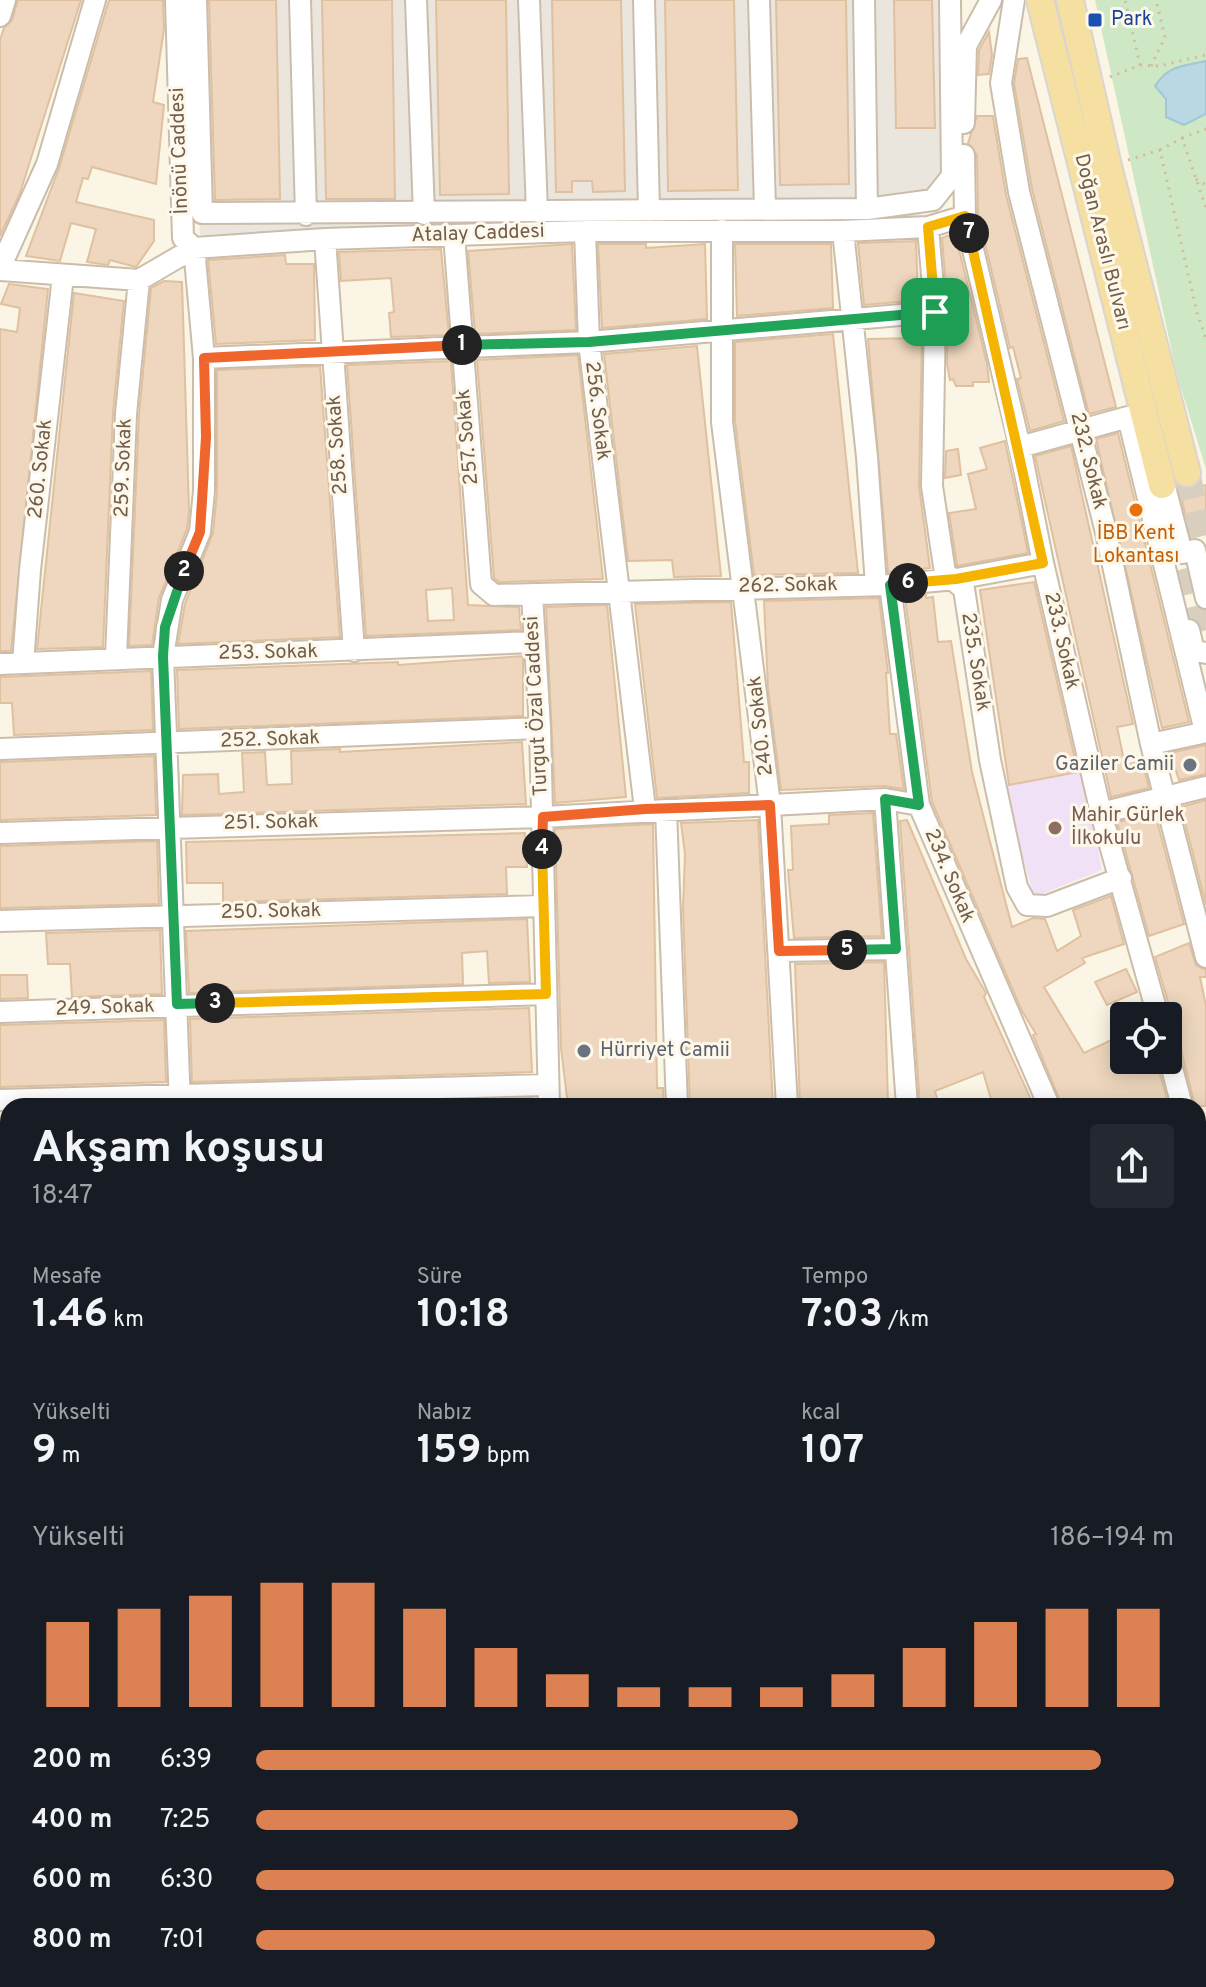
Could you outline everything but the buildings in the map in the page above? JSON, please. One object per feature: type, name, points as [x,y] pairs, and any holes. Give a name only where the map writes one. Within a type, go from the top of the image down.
[{"type":"main road","name":"Doğan Araslı Bulvarı","points":[[1040,0],[1164,488]]},
{"type":"main road","name":"Doğan Araslı Bulvarı","points":[[1070,0],[1088,86],[1187,473]]},
{"type":"main road","points":[[1055,59],[1052,87],[1130,403],[1128,417]]},
{"type":"street","points":[[0,16],[5,0]]},
{"type":"street","points":[[95,0],[47,164],[0,269],[139,280]]},
{"type":"street","name":"İnönü Caddesi","points":[[176,0],[183,238],[194,248],[204,358],[206,437],[200,532],[172,600],[163,656],[169,744],[180,1098]]},
{"type":"street","points":[[196,0],[202,213],[306,215],[867,209],[933,200],[952,176],[950,0]]},
{"type":"street","points":[[300,0],[306,215]]},
{"type":"street","points":[[416,0],[424,214]]},
{"type":"street","points":[[529,0],[537,212]]},
{"type":"street","points":[[644,0],[649,211]]},
{"type":"street","points":[[759,0],[765,209]]},
{"type":"street","points":[[864,0],[867,209]]},
{"type":"street","name":"233. Sokak","points":[[991,0],[966,46],[965,216],[1101,813],[1154,1002]]},
{"type":"street","name":"232. Sokak","points":[[1013,5],[1001,83],[1019,192],[1081,432],[1151,744],[1206,957]]},
{"type":"street","name":"Atalay Caddesi","points":[[139,280],[194,248],[325,239],[585,231],[843,231],[928,227],[965,216]]},
{"type":"street","name":"235. Sokak","points":[[928,227],[935,312],[932,486],[945,573],[956,579],[964,589],[990,760],[1009,858],[1027,905],[1047,906],[1121,878]]},
{"type":"street","name":"240. Sokak","points":[[722,230],[722,422],[770,805],[787,1098]]},
{"type":"street","name":"256. Sokak","points":[[585,231],[589,342],[645,809]]},
{"type":"street","name":"234. Sokak","points":[[843,231],[883,585],[919,805],[1046,1098]]},
{"type":"street","name":"257. Sokak","points":[[454,235],[460,345],[481,584],[494,595],[532,594]]},
{"type":"street","name":"258. Sokak","points":[[325,239],[354,651]]},
{"type":"street","name":"260. Sokak","points":[[23,663],[30,570],[63,276]]},
{"type":"street","name":"259. Sokak","points":[[116,657],[126,414],[139,280]]},
{"type":"street","points":[[204,358],[589,342],[935,312]]},
{"type":"street","points":[[1020,447],[1128,417],[1182,560],[1206,598]]},
{"type":"street","points":[[1164,488],[1182,553],[1195,550],[1173,572],[1194,651],[1206,653]]},
{"type":"street","points":[[1151,744],[1204,731],[1182,560]]},
{"type":"street","name":"262. Sokak","points":[[532,594],[883,585],[956,579],[1043,563]]},
{"type":"street","name":"Turgut Özal Caddesi","points":[[532,594],[543,817],[542,906],[549,1098]]},
{"type":"street","name":"253. Sokak","points":[[0,664],[535,642]]},
{"type":"street","points":[[1206,662],[1198,666],[1206,711]]},
{"type":"street","name":"252. Sokak","points":[[0,749],[540,728]]},
{"type":"street","points":[[1101,813],[1206,787]]},
{"type":"street","points":[[885,799],[906,1098]]},
{"type":"street","name":"251. Sokak","points":[[0,833],[172,825],[543,817],[645,809],[885,799],[919,805]]},
{"type":"street","points":[[666,810],[677,1098]]},
{"type":"street","name":"250. Sokak","points":[[0,921],[542,906]]},
{"type":"street","points":[[779,951],[896,949]]},
{"type":"street","name":"249. Sokak","points":[[0,1012],[546,994]]},
{"type":"street","points":[[1174,1074],[1180,1098]]},
{"type":"street","points":[[249,1098],[548,1085]]},
{"type":"path","points":[[1125,0],[1140,65]]},
{"type":"path","points":[[1151,66],[1165,37],[1156,0]]},
{"type":"path","points":[[1088,86],[1140,65],[1151,66],[1206,55]]},
{"type":"path","points":[[1108,166],[1160,150],[1206,129]]},
{"type":"path","points":[[1182,138],[1206,208]]},
{"type":"path","points":[[1160,150],[1197,313],[1206,339]]},
{"type":"path","points":[[1196,179],[1206,185]]},
{"type":"shaded area","points":[[189,0],[960,0],[956,192],[938,207],[915,216],[200,235]]},
{"type":"shaded area","name":"Mahir Gürlek İlkokulu","points":[[1084,771],[1102,870],[1034,897],[1003,786]]},
{"type":"green space","points":[[1095,0],[1206,0],[1206,469],[1177,375]]},
{"type":"water","points":[[1206,61],[1206,114],[1184,125],[1166,117],[1166,99],[1155,86],[1160,79],[1171,70]]},
{"type":"tunnel","points":[[1187,473],[1206,555]]},
{"type":"tunnel","points":[[1174,531],[1206,659]]},
{"type":"place","name":"Park","points":[[1095,20]]},
{"type":"place","name":"İBB Kent Lokantası","points":[[1136,510]]},
{"type":"place","name":"Gaziler Camii","points":[[1190,765]]},
{"type":"place","name":"Mahir Gürlek İlkokulu","points":[[1055,828]]},
{"type":"place","name":"Hürriyet Camii","points":[[584,1051]]},
{"type":"route","points":[[965,216],[1020,447],[1043,563],[956,579],[890,585],[919,805],[885,799],[896,949],[779,951],[770,805],[645,809],[543,817],[542,906],[546,994],[177,1004],[169,744],[163,656],[165,627],[172,600],[200,532],[206,437],[204,358],[589,342],[935,312],[928,227],[965,216]]}]
